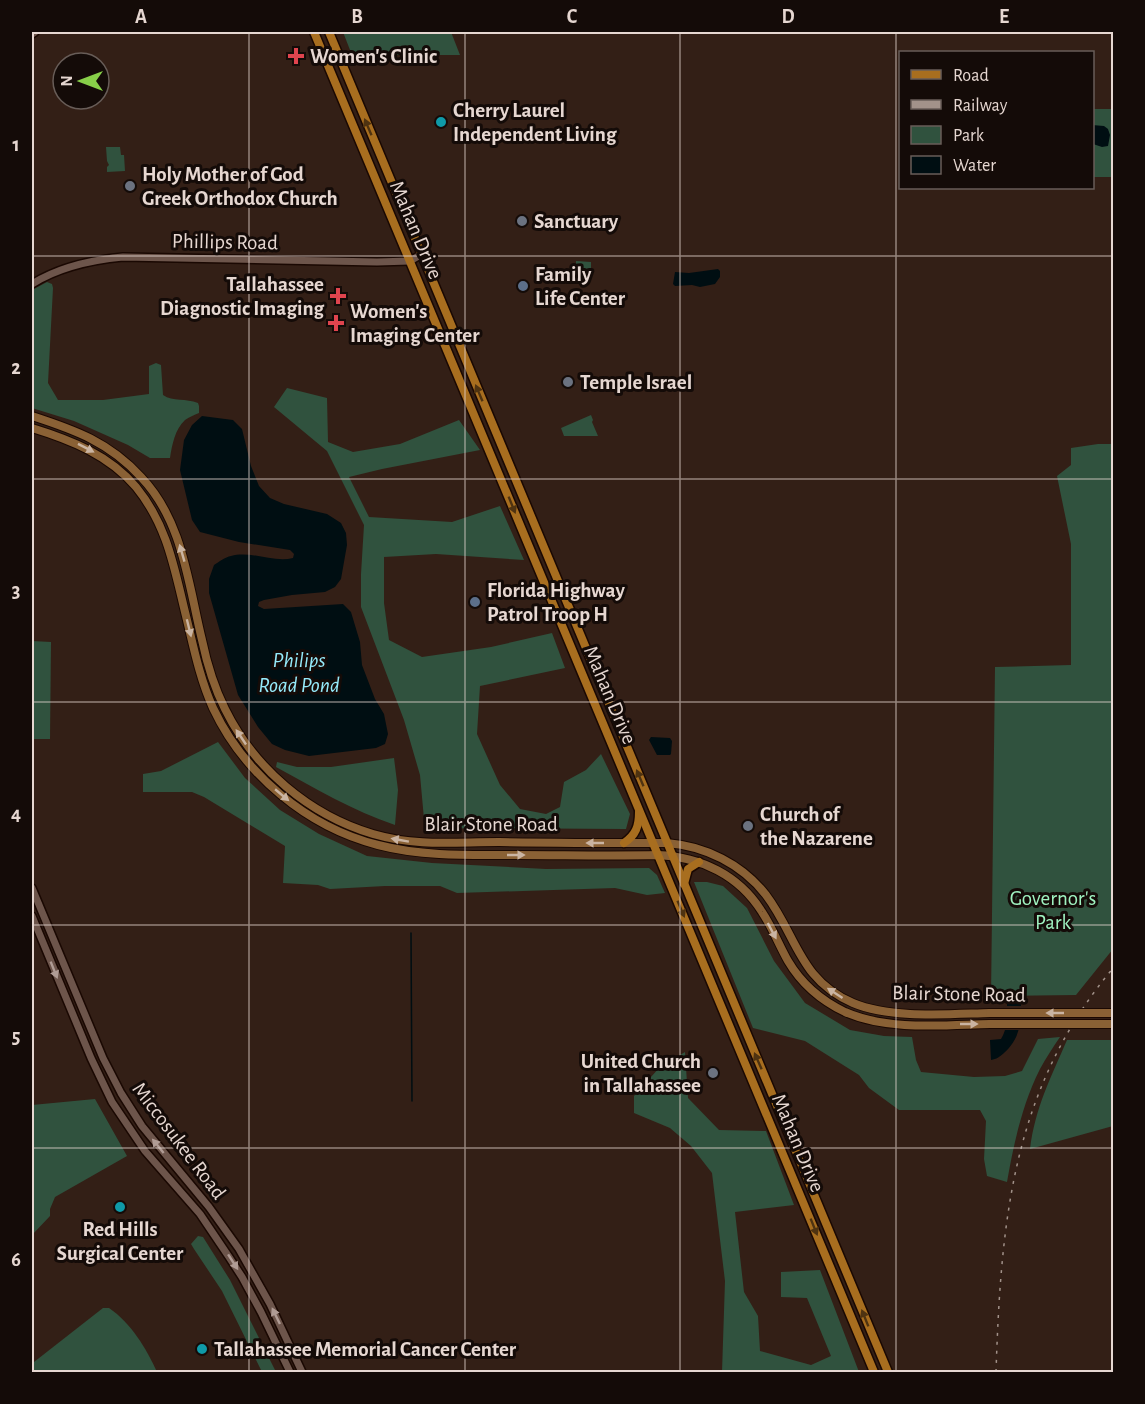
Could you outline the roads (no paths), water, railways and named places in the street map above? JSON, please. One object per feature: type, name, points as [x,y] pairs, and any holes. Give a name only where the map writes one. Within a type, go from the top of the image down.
[{"type":"main road","name":"Mahan Drive","points":[[314,32],[874,1372]]},
{"type":"main road","name":"Mahan Drive","points":[[329,32],[888,1372]]},
{"type":"main road","points":[[338,87],[350,82]]},
{"type":"main road","points":[[449,355],[460,348]]},
{"type":"main road","name":"Blair Stone Road","points":[[32,417],[76,431],[111,450],[142,477],[155,494],[167,512],[182,550],[210,672],[225,710],[240,735],[271,773],[300,798],[316,808],[351,826],[409,842],[432,844],[667,843],[698,848],[729,862],[751,879],[770,902],[808,969],[836,994],[862,1006],[888,1012],[930,1014],[1113,1013]]},
{"type":"main road","name":"Blair Stone Road","points":[[32,428],[69,440],[105,459],[135,486],[147,502],[158,518],[171,556],[202,679],[213,707],[240,752],[266,782],[303,812],[322,823],[377,845],[424,853],[658,855],[672,856],[711,866],[750,895],[763,912],[788,960],[812,990],[834,1006],[861,1018],[899,1024],[1113,1024]]},
{"type":"main road","points":[[624,843],[637,829],[639,809]]},
{"type":"main road","points":[[684,885],[688,869],[699,862]]},
{"type":"main road","points":[[738,884],[751,879]]},
{"type":"main road","points":[[800,977],[808,969]]},
{"type":"main road","points":[[930,1014],[930,1024]]},
{"type":"main road","points":[[763,1106],[775,1102]]},
{"type":"main road","points":[[824,1253],[836,1248]]},
{"type":"street","points":[[410,261],[422,254]]},
{"type":"street","name":"Phillips Road","points":[[32,284],[50,274],[75,265],[123,257],[410,261]]},
{"type":"street","name":"Miccosukee Road","points":[[32,888],[121,1093],[142,1126],[209,1207],[239,1250],[270,1304],[302,1372]]},
{"type":"street","name":"Miccosukee Road","points":[[32,916],[96,1071],[112,1102],[145,1151],[200,1214],[233,1263],[261,1312],[290,1372]]},
{"type":"street","points":[[96,1071],[108,1067]]},
{"type":"water","points":[[1094,125],[1104,126],[1108,129],[1110,135],[1108,146],[1094,144]]},
{"type":"water","points":[[718,269],[720,277],[715,284],[700,287],[673,284],[675,272],[689,273]]},
{"type":"water","name":"Philips Road Pond","points":[[202,416],[233,420],[242,429],[251,466],[259,486],[270,498],[284,504],[327,514],[341,523],[346,533],[347,545],[341,579],[335,587],[325,592],[264,600],[259,602],[258,606],[264,609],[343,604],[351,612],[360,642],[362,665],[375,699],[384,714],[388,734],[385,744],[376,748],[309,756],[285,750],[272,744],[258,727],[238,695],[209,593],[209,579],[214,565],[227,557],[238,555],[285,559],[293,558],[294,554],[290,550],[239,542],[200,532],[192,520],[180,470],[184,440],[192,425]]},
{"type":"water","points":[[651,737],[670,738],[672,741],[671,754],[657,755],[649,740]]},
{"type":"water","points":[[1007,1002],[1021,1003],[1021,1011],[1016,1036],[1004,1053],[991,1060],[990,1040],[1001,1039],[1006,1026]]},
{"type":"waterway","points":[[411,933],[412,1101]]},
{"type":"railway","points":[[996,1372],[1002,1262],[1009,1209],[1019,1158],[1033,1109],[1053,1060],[1080,1013],[1114,967]]},
{"type":"place","name":"Women's Clinic","points":[[296,56]]},
{"type":"place","name":"Cherry Laurel Independent Living","points":[[441,122]]},
{"type":"place","name":"Holy Mother of God Greek Orthodox Church","points":[[130,186]]},
{"type":"place","name":"Sanctuary","points":[[522,221]]},
{"type":"place","name":"Family Life Center","points":[[523,286]]},
{"type":"place","name":"Tallahassee Diagnostic Imaging","points":[[338,296]]},
{"type":"place","name":"Women's Imaging Center","points":[[336,323]]},
{"type":"place","name":"Temple Israel","points":[[568,382]]},
{"type":"place","name":"Florida Highway Patrol Troop H","points":[[475,602]]},
{"type":"place","name":"Church of the Nazarene","points":[[748,826]]},
{"type":"place","name":"United Church in Tallahassee","points":[[713,1073]]},
{"type":"place","name":"Red Hills Surgical Center","points":[[120,1207]]},
{"type":"place","name":"Tallahassee Memorial Cancer Center","points":[[202,1349]]},
{"type":"park label","name":"Governor's Park","points":[[1053,910]]}]
